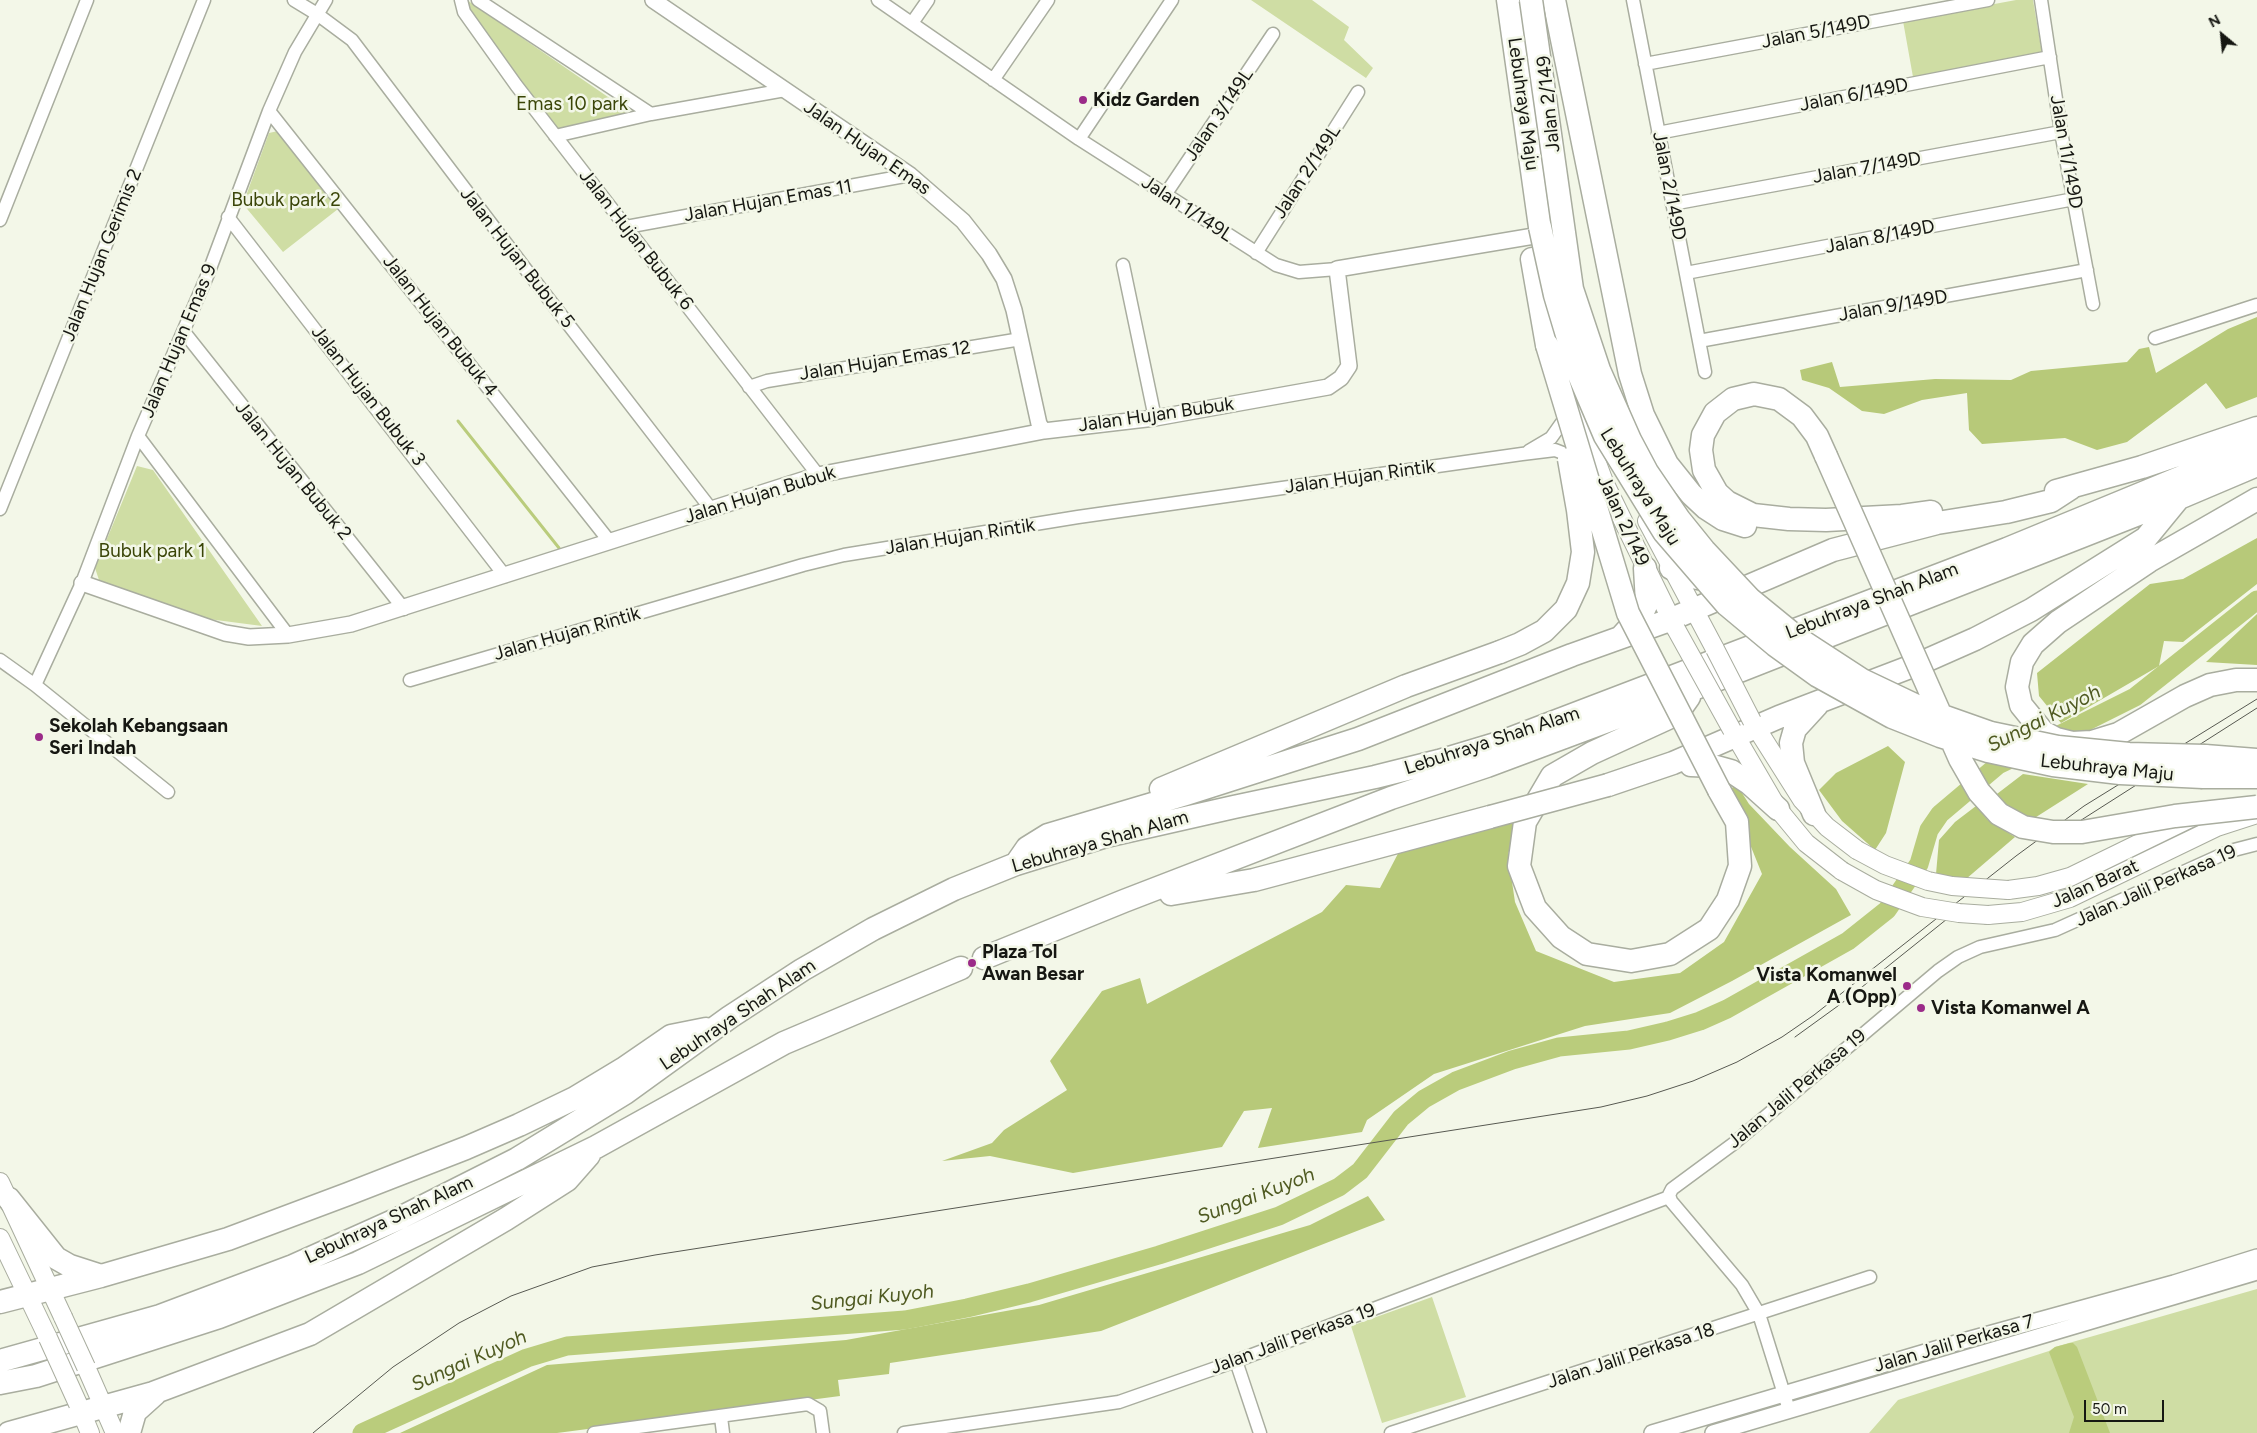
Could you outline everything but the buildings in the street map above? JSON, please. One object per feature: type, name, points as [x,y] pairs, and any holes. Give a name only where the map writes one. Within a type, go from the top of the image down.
[{"type":"highway","name":"Lebuhraya Maju","points":[[1508,0],[1540,231],[1555,294],[1579,375],[1605,436],[1664,532],[1727,605],[1775,645],[1818,676],[1892,717],[1940,736],[1988,750],[2053,765],[2120,773],[2257,777]]},
{"type":"highway","name":"Lebuhraya Maju","points":[[1531,0],[1572,289],[1599,370],[1630,440],[1647,472],[1679,519],[1704,550],[1750,599],[1799,639],[1862,680],[1923,709],[1990,733],[2058,747],[2129,754],[2257,760]]},
{"type":"highway","points":[[1554,0],[1630,374],[1645,420],[1658,449],[1690,494],[1723,519],[1743,526],[1791,530],[1826,520]]},
{"type":"highway","points":[[1135,810],[1151,794],[1176,782],[1406,686],[1520,644],[1544,631],[1566,609],[1578,583],[1583,552],[1578,510],[1532,259],[1540,231]]},
{"type":"highway","points":[[1547,345],[1628,613],[1719,790],[1736,822],[1740,866],[1728,900],[1709,929],[1670,954],[1631,961],[1587,954],[1561,937],[1535,908],[1519,866],[1525,822],[1552,776],[1592,753],[1677,714],[1696,688]]},
{"type":"highway","points":[[2257,428],[2142,468],[2071,488],[2003,502],[1902,516],[1826,520],[1753,515],[1738,509],[1727,502],[1710,482],[1703,465],[1701,450],[1703,435],[1715,413],[1733,399],[1754,394],[1779,399],[1802,416],[1817,436],[1826,456],[1960,759],[1978,792],[1999,814],[2023,827],[2053,832],[2082,832],[2175,816],[2257,807]]},
{"type":"highway","name":"Lebuhraya Shah Alam","points":[[0,1361],[160,1316],[294,1266],[400,1218],[516,1158],[625,1093],[715,1028],[802,970],[873,929],[954,889],[1016,864],[1106,836],[1374,777],[1439,761],[1499,742],[2007,549],[2257,446]]},
{"type":"highway","name":"Lebuhraya Shah Alam","points":[[984,958],[1124,901],[1391,798],[1487,766],[1696,688],[2179,498],[2257,465]]},
{"type":"highway","points":[[1016,864],[1027,848],[1048,835],[1135,810],[1358,739],[1572,655],[1620,638],[1674,624],[1833,550],[1937,523],[2006,512],[2051,501],[2071,488]]},
{"type":"highway","points":[[1124,901],[1254,880],[1608,785],[1672,763],[1744,729],[1935,657],[2031,610],[2146,538],[2179,498]]},
{"type":"highway","points":[[2257,498],[2149,561],[2058,622],[2033,644],[2022,662],[2017,687],[2021,706],[2042,732],[2056,739],[2072,743],[2092,742],[2118,734],[2185,696],[2210,685],[2236,680],[2257,680]]},
{"type":"highway","points":[[1620,638],[1634,625],[1647,603],[1646,568]]},
{"type":"highway","points":[[1671,568],[1690,577],[1709,582],[1763,581]]},
{"type":"highway","points":[[1814,814],[1793,762],[1791,743],[1794,729],[1807,713],[1821,701]]},
{"type":"highway","points":[[1672,763],[1713,766],[1731,771],[1750,783],[1778,809]]},
{"type":"highway","name":"Lebuhraya Shah Alam","points":[[0,1384],[36,1376],[219,1317],[358,1263],[596,1147],[784,1043],[961,968]]},
{"type":"highway","points":[[0,1302],[52,1291],[228,1239],[466,1148],[575,1098],[623,1069],[671,1036],[715,1028]]},
{"type":"highway","points":[[9,1433],[42,1424],[83,1417],[102,1402],[157,1392],[310,1334],[506,1219],[568,1180],[596,1147]]},
{"type":"highway","points":[[4,1190],[56,1258],[70,1266],[101,1276]]},
{"type":"highway","points":[[129,1433],[135,1412],[157,1392]]},
{"type":"highway","points":[[42,1424],[63,1433]]},
{"type":"main road","name":"Jalan 2/149","points":[[1504,0],[1561,364],[1604,482],[1674,624],[1744,729],[1814,814],[1857,850]]},
{"type":"main road","name":"Jalan 2/149","points":[[1536,0],[1549,91],[1560,219],[1578,321],[1594,384],[1621,464],[1671,568],[1696,614],[1778,809],[1806,843],[1842,872]]},
{"type":"main road","name":"Jalan Barat","points":[[1857,850],[1885,865],[1928,881],[1952,886],[2008,890],[2038,886],[2070,877],[2198,815],[2257,795]]},
{"type":"main road","name":"Jalan Barat","points":[[1842,872],[1876,890],[1922,906],[1959,913],[1988,915],[2022,912],[2070,898],[2200,834],[2257,814]]},
{"type":"main road","points":[[4,1190],[52,1291],[115,1433]]},
{"type":"main road","points":[[0,1238],[83,1417]]},
{"type":"street","points":[[0,220],[87,0]]},
{"type":"street","name":"Jalan Hujan Gerimis 2","points":[[0,509],[204,0]]},
{"type":"street","name":"Jalan Hujan Bubuk 5","points":[[294,0],[317,14],[352,40],[518,260],[711,509]]},
{"type":"street","name":"Jalan Hujan Emas 9","points":[[34,685],[82,583],[138,436],[208,274],[269,110],[295,52],[326,0]]},
{"type":"street","name":"Jalan Hujan Bubuk 6","points":[[460,0],[464,12],[556,136],[818,475]]},
{"type":"street","points":[[478,0],[651,114]]},
{"type":"street","name":"Jalan Hujan Emas","points":[[653,0],[910,174],[963,220],[989,254],[1004,280],[1021,339],[1038,424],[1044,431]]},
{"type":"street","name":"Jalan 1/149L","points":[[878,0],[1079,139],[1276,265],[1299,272],[1337,269],[1540,231]]},
{"type":"street","points":[[912,23],[928,0]]},
{"type":"street","points":[[993,80],[1048,0]]},
{"type":"street","points":[[1079,139],[1172,0]]},
{"type":"street","name":"Jalan 2/149D","points":[[1632,0],[1705,372]]},
{"type":"street","name":"Jalan 5/149D","points":[[1645,64],[1988,0]]},
{"type":"street","name":"Jalan 11/149D","points":[[2041,0],[2061,132],[2093,304]]},
{"type":"street","name":"Jalan 3/149L","points":[[1165,195],[1273,34]]},
{"type":"street","name":"Jalan 6/149D","points":[[1658,133],[2050,57]]},
{"type":"street","points":[[556,136],[651,114],[785,90]]},
{"type":"street","name":"Jalan 2/149L","points":[[1256,253],[1358,92]]},
{"type":"street","name":"Jalan Hujan Bubuk 4","points":[[269,110],[610,542]]},
{"type":"street","name":"Jalan 7/149D","points":[[1672,204],[2061,132]]},
{"type":"street","name":"Jalan Hujan Emas 11","points":[[626,227],[910,174]]},
{"type":"street","name":"Jalan 8/149D","points":[[1686,273],[2074,199]]},
{"type":"street","name":"Jalan Hujan Bubuk 3","points":[[228,217],[505,576]]},
{"type":"street","points":[[1124,265],[1155,418]]},
{"type":"street","name":"Jalan Hujan Bubuk","points":[[82,583],[225,633],[249,638],[288,635],[351,624],[404,609],[818,475],[1044,431],[1155,418],[1328,387],[1341,378],[1349,366],[1337,269]]},
{"type":"street","name":"Jalan 9/149D","points":[[1699,342],[2087,270]]},
{"type":"street","points":[[2155,338],[2257,305]]},
{"type":"street","name":"Jalan Hujan Bubuk 2","points":[[184,332],[404,609]]},
{"type":"street","name":"Jalan Hujan Emas 12","points":[[749,386],[767,381],[1021,339]]},
{"type":"street","name":"Jalan Hujan Rintik","points":[[1522,454],[1551,438],[1564,423],[1574,401]]},
{"type":"street","points":[[138,436],[288,635]]},
{"type":"street","name":"Jalan Hujan Rintik","points":[[410,680],[803,565],[844,556],[1078,517],[1556,450],[1588,464],[1604,482]]},
{"type":"street","points":[[0,660],[168,792]]},
{"type":"street","name":"Jalan Jalil Perkasa 19","points":[[904,1433],[1119,1402],[1236,1361],[1670,1199],[1672,1189],[1733,1144],[1938,971],[1958,957],[1980,947],[2055,930],[2230,852],[2257,844]]},
{"type":"street","points":[[1670,1199],[1742,1285],[1759,1314],[1789,1410]]},
{"type":"street","name":"Jalan Jalil Perkasa 7","points":[[1652,1433],[1956,1343],[2174,1283],[2257,1256]]},
{"type":"street","name":"Jalan Jalil Perkasa 7","points":[[1713,1433],[2257,1272]]},
{"type":"street","name":"Jalan Jalil Perkasa 18","points":[[1391,1433],[1870,1277]]},
{"type":"street","points":[[1236,1361],[1260,1433]]},
{"type":"street","points":[[594,1433],[627,1431],[808,1404],[820,1411],[823,1433]]},
{"type":"street","points":[[721,1417],[723,1433]]},
{"type":"green space","name":"Emas 10 park","points":[[457,0],[467,0],[640,119],[561,132]]},
{"type":"green space","points":[[1251,0],[1312,0],[1349,27],[1344,40],[1373,68],[1366,78]]},
{"type":"green space","points":[[2016,0],[2033,0],[2042,53],[1913,77],[1903,21]]},
{"type":"green space","name":"Bubuk park 2","points":[[278,131],[338,209],[283,252],[243,204],[269,133]]},
{"type":"green space","name":"Bubuk park 1","points":[[137,466],[153,470],[262,626],[193,617],[99,580],[95,568]]},
{"type":"green space","points":[[2257,1289],[2257,1433],[1869,1433],[1898,1400],[2049,1351],[2055,1347]]},
{"type":"green space","points":[[1432,1297],[1466,1397],[1382,1423],[1351,1326]]},
{"type":"shaded area","points":[[2257,317],[2257,397],[2226,409],[2206,383],[2127,442],[2097,450],[2065,438],[1982,444],[1969,430],[1967,393],[1922,400],[1884,414],[1862,411],[1829,388],[1802,380],[1800,370],[1832,362],[1840,387],[1935,379],[2011,380],[2031,371],[2127,362],[2139,349],[2149,347],[2156,373],[2228,329]]},
{"type":"shaded area","points":[[2257,538],[2257,584],[2183,642],[2164,641],[2159,666],[2061,723],[2039,696],[2037,673],[2150,584],[2183,579]]},
{"type":"shaded area","points":[[2257,614],[2257,665],[2206,662]]},
{"type":"shaded area","points":[[1888,746],[1905,762],[1886,833],[1875,850],[1842,821],[1819,790],[1836,773]]},
{"type":"shaded area","points":[[2023,774],[2088,784],[2033,819],[2015,814],[1993,797]]},
{"type":"shaded area","points":[[1737,785],[1749,804],[1790,847],[1836,889],[1851,915],[1670,1013],[1585,1026],[1434,1074],[1367,1120],[1362,1132],[1258,1148],[1272,1108],[1244,1111],[1222,1147],[1073,1173],[990,1156],[942,1161],[992,1143],[1004,1130],[1067,1090],[1050,1061],[1102,991],[1140,978],[1147,1004],[1322,912],[1346,885],[1380,888],[1402,846],[1518,819],[1508,855],[1515,902],[1536,951],[1614,982],[1680,973],[1724,942],[1762,874],[1728,790]]},
{"type":"shaded area","points":[[1976,806],[1988,820],[2015,837],[1966,879],[1936,874],[1939,840],[1955,822]]},
{"type":"shaded area","points":[[1368,1196],[1385,1220],[1101,1331],[890,1363],[889,1374],[838,1380],[840,1396],[557,1433],[400,1433],[547,1365],[846,1340],[1039,1305],[1310,1225]]},
{"type":"shaded area","points":[[2070,1343],[2077,1347],[2110,1433],[2069,1433],[2074,1417],[2049,1352],[2055,1347]]},
{"type":"waterway","points":[[458,421],[559,548]]},
{"type":"waterway","name":"Sungai Kuyoh","points":[[2045,742],[2135,697],[2257,600]]},
{"type":"waterway","name":"Sungai Kuyoh","points":[[362,1433],[527,1358],[567,1346],[905,1320],[1029,1293],[1159,1255],[1279,1216],[1339,1187],[1360,1171],[1401,1118],[1424,1099],[1456,1081],[1512,1060],[1559,1047],[1629,1040],[1700,1021],[1727,1009],[1848,941],[1887,910],[1919,864],[1929,830],[1940,814],[1998,765],[2021,754]]},
{"type":"tram line","points":[[313,1433],[393,1367],[459,1323],[511,1296],[592,1267],[655,1255],[1601,1107],[1647,1096],[1693,1081],[1737,1062],[1782,1037],[1814,1015],[2016,856],[2084,806],[2257,699]]},
{"type":"tram line","points":[[2050,840],[2257,708]]},
{"type":"tram line","points":[[1795,1037],[1842,1003],[1957,911]]},
{"type":"place","name":"Kidz Garden","points":[[1083,100]]},
{"type":"place","name":"Sekolah Kebangsaan Seri Indah","points":[[39,737]]},
{"type":"place","name":"Plaza Tol Awan Besar","points":[[972,963]]},
{"type":"place","name":"Vista Komanwel A (Opp)","points":[[1907,986]]},
{"type":"place","name":"Vista Komanwel A","points":[[1921,1008]]}]
